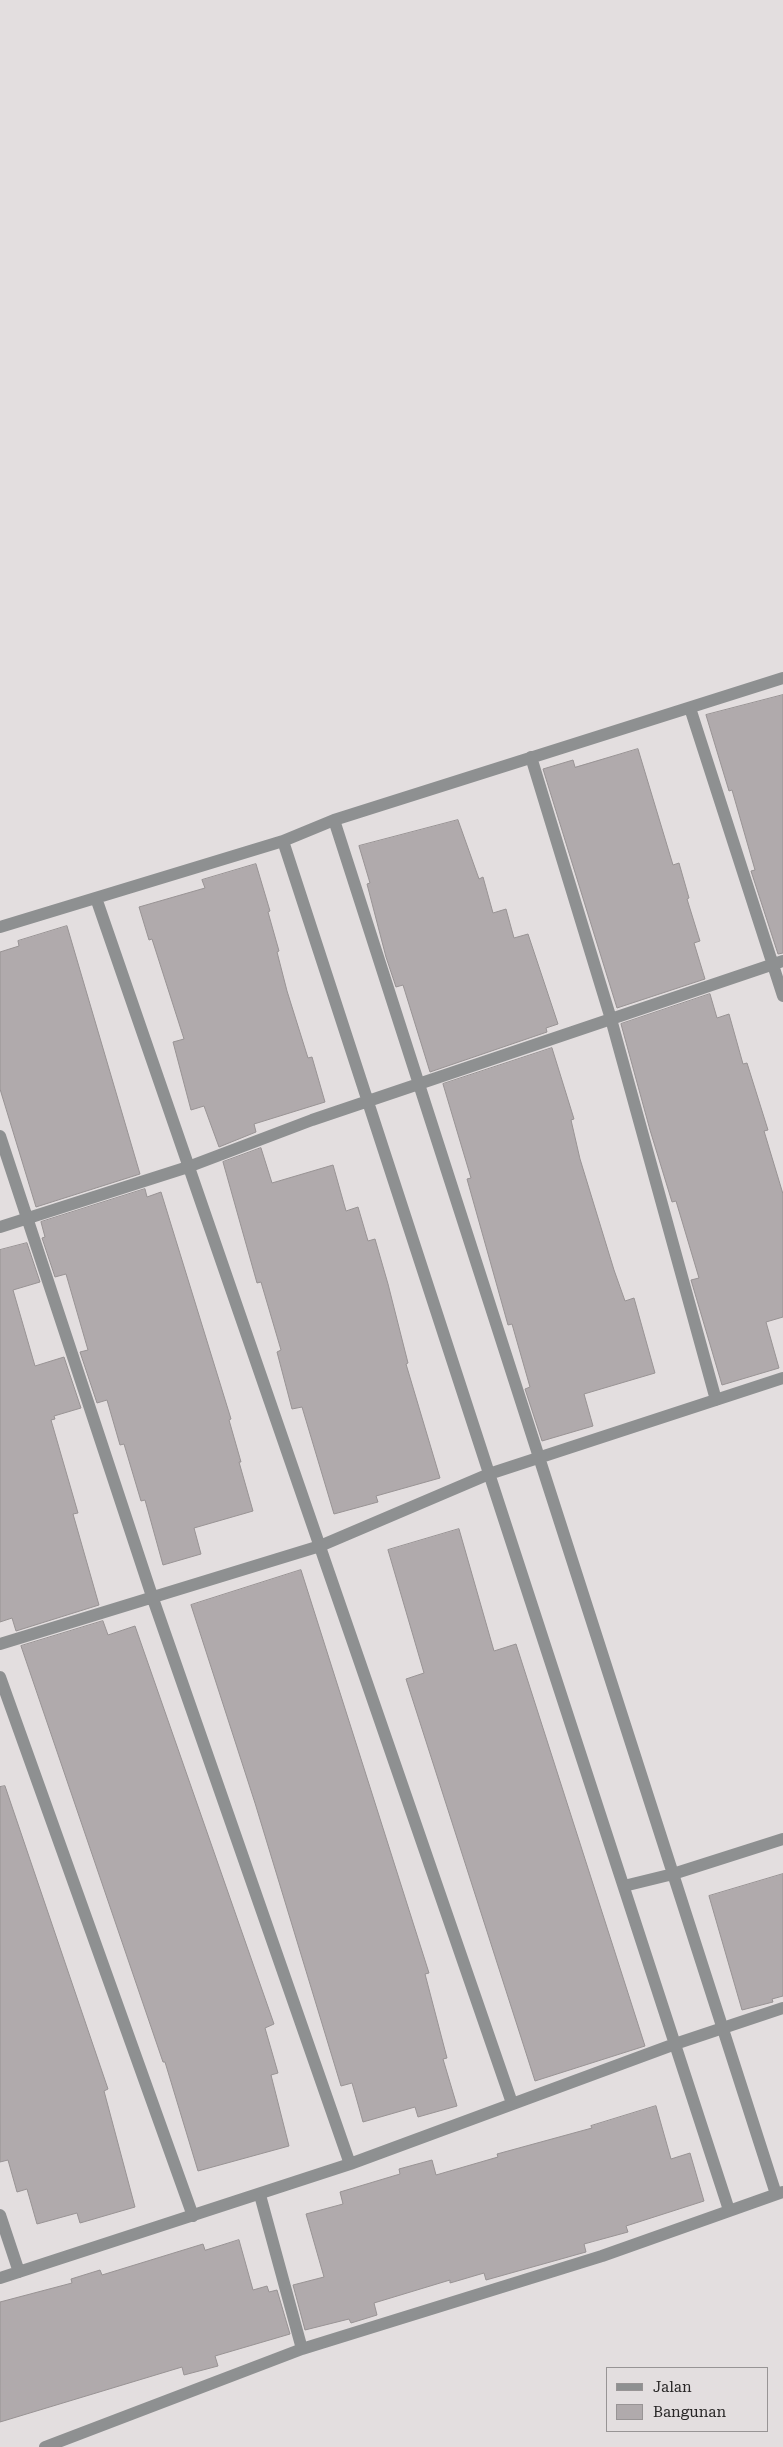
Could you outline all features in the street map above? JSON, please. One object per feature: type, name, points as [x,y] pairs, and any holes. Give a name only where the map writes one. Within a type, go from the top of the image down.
[{"type":"street","points":[[0,927],[283,841],[334,820],[783,678]]},
{"type":"street","points":[[690,708],[778,963],[783,996]]},
{"type":"street","points":[[531,757],[611,1019],[716,1400]]},
{"type":"street","points":[[45,2447],[302,2349],[602,2256],[780,2193],[723,2028],[334,820]]},
{"type":"street","points":[[283,841],[729,2210]]},
{"type":"street","points":[[96,898],[512,2103]]},
{"type":"street","points":[[0,1227],[188,1167],[419,1084],[778,963]]},
{"type":"street","points":[[0,1136],[152,1596],[350,2164]]},
{"type":"street","points":[[0,1644],[320,1546],[489,1474],[783,1378]]},
{"type":"street","points":[[0,1677],[193,2216]]},
{"type":"street","points":[[624,1886],[673,1874],[783,1839]]},
{"type":"street","points":[[0,2278],[260,2195],[350,2164],[675,2044],[783,2008]]},
{"type":"street","points":[[260,2195],[302,2349]]},
{"type":"street","points":[[0,2215],[19,2272]]},
{"type":"building","points":[[783,695],[783,953],[778,954],[751,871],[755,870],[732,790],[729,791],[706,715]]},
{"type":"building","points":[[638,749],[673,865],[679,863],[689,898],[687,899],[700,941],[694,943],[705,979],[617,1008],[543,769],[573,760],[575,767]]},
{"type":"building","points":[[458,820],[479,879],[483,877],[493,913],[506,909],[514,938],[528,934],[558,1024],[546,1028],[547,1032],[430,1072],[403,985],[396,987],[386,957],[367,884],[370,883],[359,846]]},
{"type":"building","points":[[256,864],[270,911],[268,912],[279,951],[277,952],[287,991],[308,1058],[312,1057],[325,1102],[254,1124],[256,1132],[219,1147],[204,1106],[191,1110],[173,1042],[184,1039],[152,939],[149,940],[139,907],[205,888],[202,880]]},
{"type":"building","points":[[67,926],[140,1174],[36,1207],[0,1089],[0,952],[19,946],[18,941]]},
{"type":"building","points":[[710,994],[717,1018],[729,1014],[743,1064],[747,1063],[768,1130],[764,1131],[783,1194],[783,1317],[766,1322],[779,1368],[722,1385],[691,1280],[699,1278],[676,1201],[672,1202],[621,1024]]},
{"type":"building","points":[[552,1048],[574,1119],[571,1120],[580,1159],[614,1270],[625,1301],[634,1298],[655,1373],[584,1394],[593,1426],[542,1441],[525,1389],[530,1387],[512,1324],[508,1325],[467,1179],[471,1178],[443,1084]]},
{"type":"building","points":[[261,1148],[272,1183],[333,1165],[346,1211],[358,1207],[368,1241],[375,1239],[408,1363],[406,1364],[440,1478],[376,1496],[378,1502],[334,1514],[302,1407],[292,1409],[277,1352],[281,1350],[261,1282],[257,1283],[223,1162]]},
{"type":"building","points":[[145,1189],[147,1197],[161,1192],[231,1419],[229,1420],[241,1462],[239,1462],[253,1511],[194,1528],[201,1554],[163,1565],[145,1500],[141,1501],[124,1444],[120,1445],[107,1400],[97,1403],[80,1352],[88,1350],[66,1274],[55,1277],[42,1238],[45,1237],[41,1222]]},
{"type":"building","points":[[27,1243],[40,1282],[13,1290],[35,1366],[64,1357],[81,1408],[54,1416],[55,1419],[51,1420],[78,1513],[73,1514],[99,1605],[16,1631],[12,1618],[0,1622],[0,1250]]},
{"type":"building","points":[[459,1529],[494,1651],[516,1644],[645,2046],[535,2081],[406,1679],[424,1673],[388,1550]]},
{"type":"building","points":[[301,1570],[429,1973],[425,1974],[447,2058],[443,2059],[457,2106],[418,2117],[415,2107],[363,2122],[352,2083],[341,2086],[255,1803],[191,1605]]},
{"type":"building","points":[[103,1621],[108,1635],[135,1626],[274,2024],[265,2028],[278,2073],[271,2075],[289,2146],[198,2171],[165,2062],[163,2062],[21,1646]]},
{"type":"building","points":[[5,1786],[108,2089],[104,2091],[135,2207],[80,2223],[77,2213],[37,2224],[27,2189],[17,2192],[8,2160],[0,2162],[0,1787]]},
{"type":"building","points":[[783,1874],[783,1996],[772,1999],[773,2002],[742,2010],[709,1896]]},
{"type":"building","points":[[656,2106],[671,2159],[690,2153],[704,2201],[626,2226],[628,2232],[584,2244],[586,2252],[486,2280],[484,2273],[450,2283],[450,2280],[374,2303],[377,2315],[351,2323],[349,2319],[305,2330],[293,2285],[324,2277],[306,2214],[343,2204],[340,2192],[400,2174],[399,2169],[432,2160],[436,2175],[498,2157],[497,2154],[592,2128],[591,2126]]},
{"type":"building","points":[[239,2240],[253,2290],[267,2286],[269,2292],[277,2290],[290,2334],[215,2356],[218,2366],[184,2375],[182,2367],[0,2422],[0,2302],[72,2283],[71,2279],[100,2270],[102,2275],[203,2244],[205,2250]]}]
